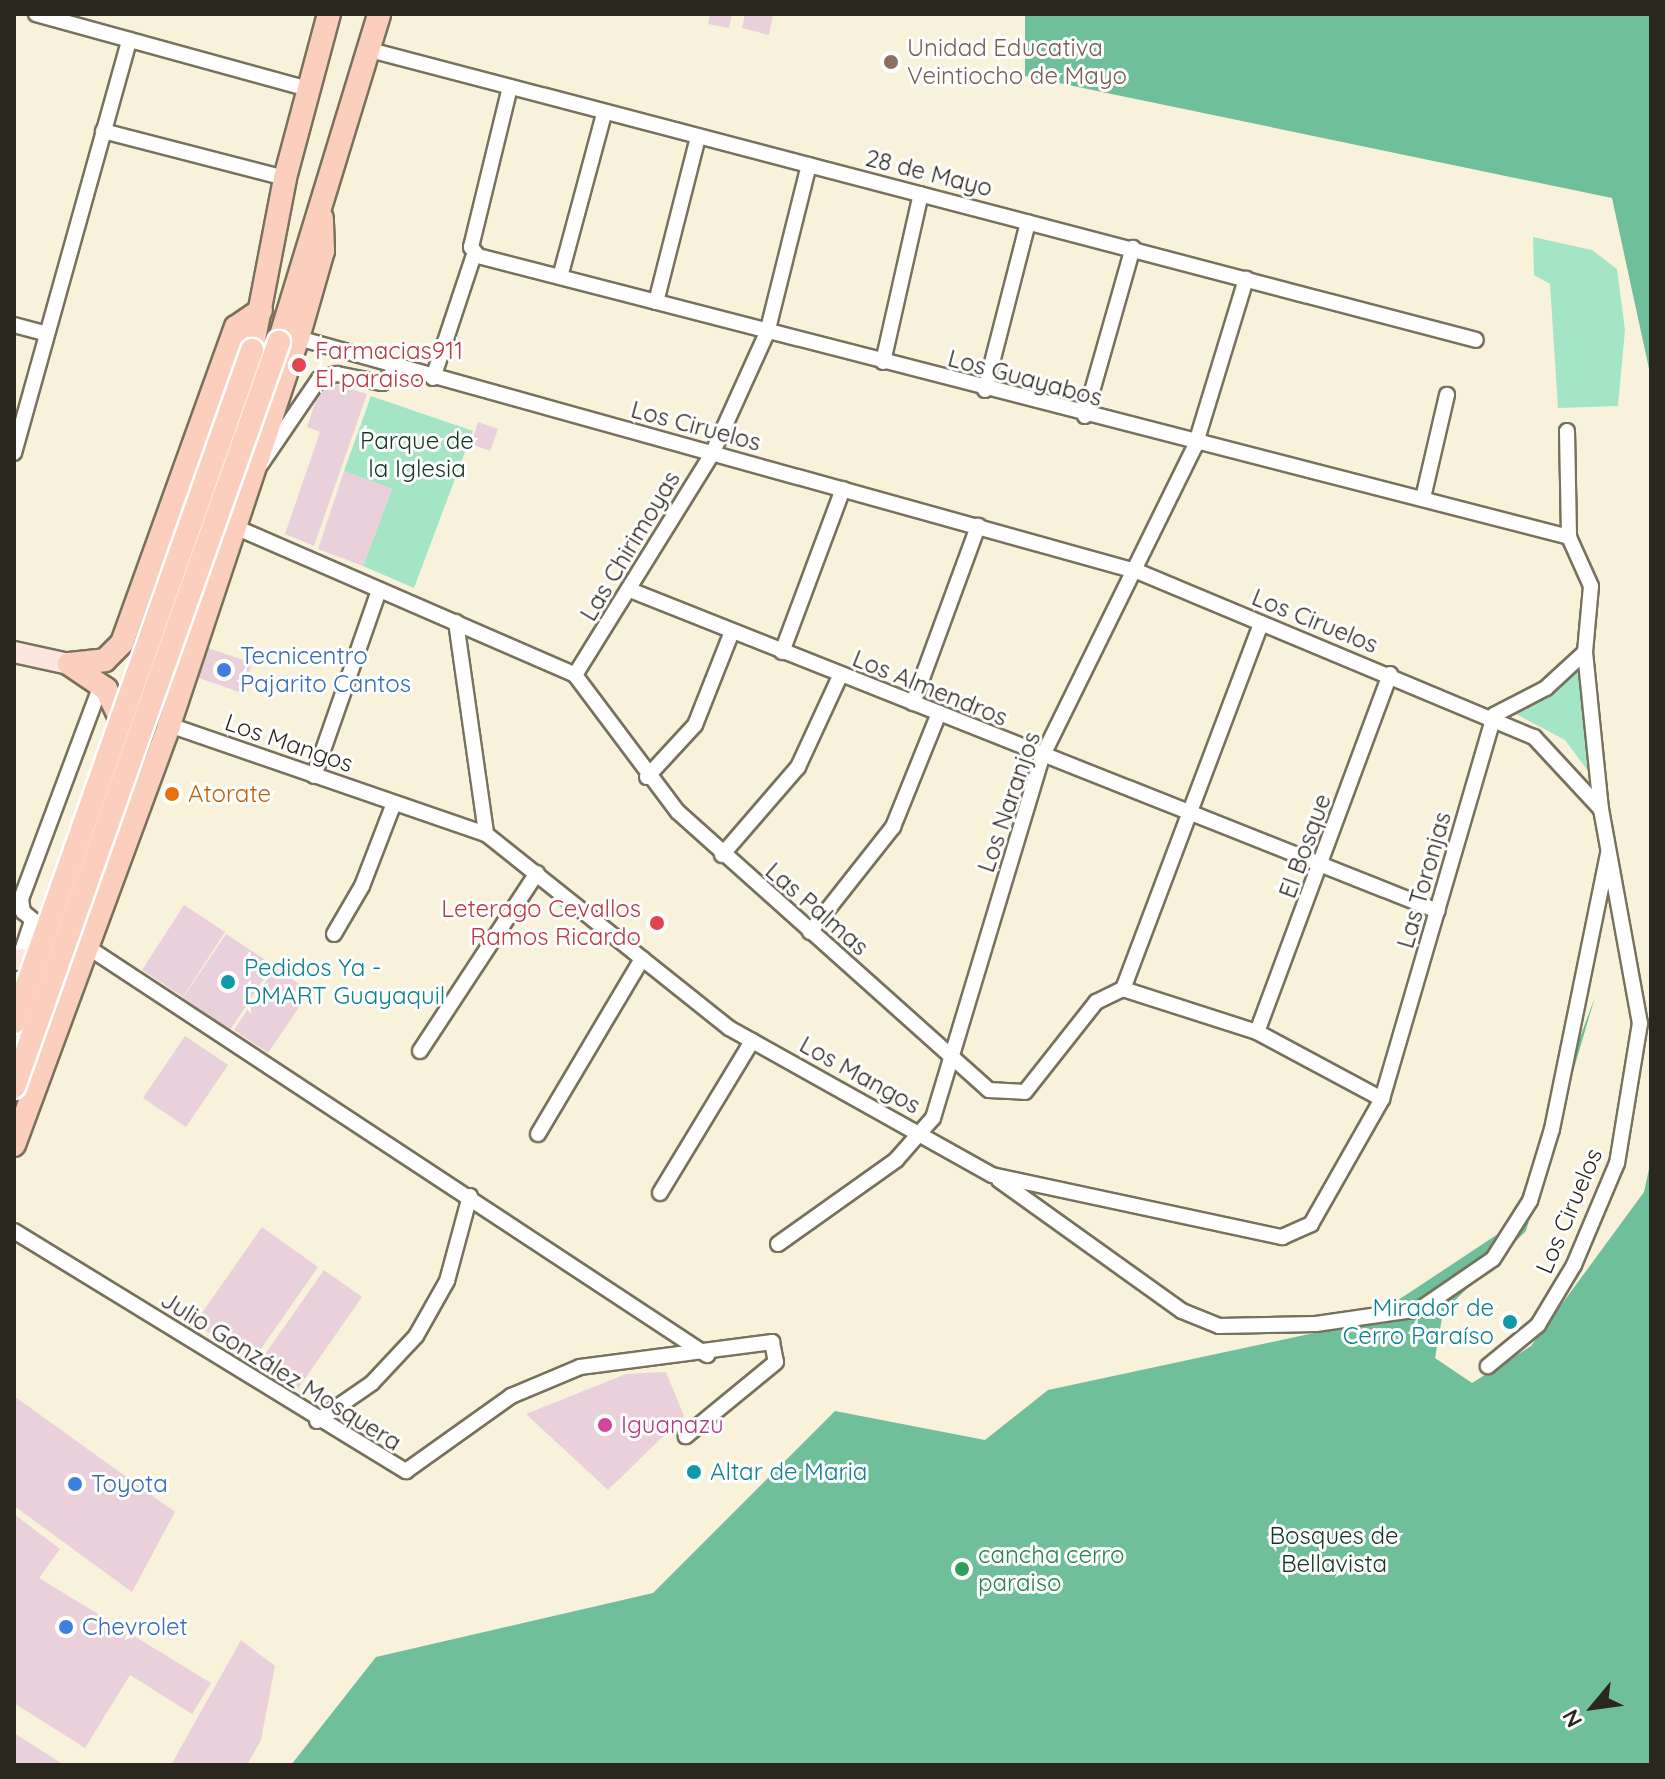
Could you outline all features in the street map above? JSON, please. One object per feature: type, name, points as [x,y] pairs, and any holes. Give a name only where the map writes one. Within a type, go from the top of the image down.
[{"type":"main road","points":[[14,1022],[252,350],[285,178],[329,14]]},
{"type":"main road","points":[[14,1145],[169,725],[251,475],[379,14]]},
{"type":"main road","points":[[69,664],[116,654],[236,327],[261,310]]},
{"type":"main road","points":[[14,1087],[288,340]]},
{"type":"main road","points":[[131,619],[143,642],[160,653],[181,651],[199,636]]},
{"type":"main road","points":[[14,652],[69,664],[106,689],[124,722],[133,819]]},
{"type":"main road","points":[[43,959],[56,939],[124,722]]},
{"type":"main road","points":[[16,960],[43,959],[86,946]]},
{"type":"main road","points":[[14,1001],[45,1010],[54,1033]]},
{"type":"street","points":[[36,14],[308,89]]},
{"type":"street","points":[[14,453],[129,40]]},
{"type":"street","name":"28 de Mayo","points":[[370,50],[604,114],[1133,248],[1476,340]]},
{"type":"street","points":[[433,378],[473,253],[510,87]]},
{"type":"street","points":[[560,277],[604,114]]},
{"type":"street","points":[[103,131],[285,178]]},
{"type":"street","points":[[656,302],[698,137]]},
{"type":"street","name":"Las Chirimoyas","points":[[575,675],[712,454],[767,333],[809,165]]},
{"type":"street","points":[[883,362],[921,194]]},
{"type":"street","points":[[985,390],[1028,222]]},
{"type":"street","points":[[1085,416],[1133,248]]},
{"type":"street","name":"Los Guayabos","points":[[473,253],[1195,446],[1423,498],[1569,537]]},
{"type":"street","name":"Los Naranjos","points":[[778,1244],[921,1135],[954,1058],[1042,757],[1139,572],[1195,446],[1246,279]]},
{"type":"street","points":[[14,325],[47,334]]},
{"type":"street","name":"Los Ciruelos","points":[[288,340],[1139,572],[1494,715],[1534,737],[1601,809],[1640,1023],[1617,1163],[1538,1325],[1488,1366]]},
{"type":"street","points":[[251,475],[295,423],[319,379],[337,374],[377,383],[398,368]]},
{"type":"street","points":[[1423,498],[1447,395]]},
{"type":"street","points":[[1567,431],[1569,537],[1591,586],[1585,652],[1596,702],[1601,809]]},
{"type":"street","points":[[782,652],[843,489]]},
{"type":"street","points":[[233,526],[575,675]]},
{"type":"street","points":[[913,703],[978,526]]},
{"type":"street","points":[[314,776],[379,590]]},
{"type":"street","name":"Los Almendros","points":[[630,590],[731,634],[939,713],[1321,868],[1438,911]]},
{"type":"street","points":[[456,622],[486,834]]},
{"type":"street","points":[[1261,623],[1184,813],[1123,989],[1257,1032],[1382,1099]]},
{"type":"street","points":[[647,777],[695,725],[731,634]]},
{"type":"street","points":[[1494,715],[1546,688],[1585,652]]},
{"type":"street","name":"El Bosque","points":[[1257,1032],[1321,868],[1390,674]]},
{"type":"street","name":"Las Palmas","points":[[575,675],[647,777],[722,855],[989,1090],[1025,1092],[1096,1002],[1123,989]]},
{"type":"street","points":[[722,855],[798,767],[840,676]]},
{"type":"street","points":[[56,939],[32,921],[21,899],[97,696]]},
{"type":"street","points":[[810,932],[893,827],[939,713]]},
{"type":"street","name":"Las Toronjas","points":[[1269,1234],[1282,1237],[1311,1224],[1382,1099],[1494,715]]},
{"type":"street","name":"Los Mangos","points":[[169,725],[486,834],[642,959],[752,1041],[992,1175],[1269,1234]]},
{"type":"street","points":[[334,934],[362,886],[394,803]]},
{"type":"street","points":[[992,1175],[1182,1311],[1219,1326],[1316,1324],[1420,1309],[1493,1259],[1530,1201],[1556,1115],[1609,849]]},
{"type":"street","points":[[420,1051],[537,873]]},
{"type":"street","points":[[16,960],[32,921]]},
{"type":"street","points":[[86,946],[357,1121],[707,1355],[762,1342],[778,1351],[776,1362],[686,1436]]},
{"type":"street","points":[[538,1134],[642,959]]},
{"type":"street","points":[[660,1193],[752,1041]]},
{"type":"street","points":[[317,1421],[372,1383],[416,1336],[447,1281],[470,1196]]},
{"type":"street","name":"Julio González Mosquera","points":[[14,1231],[317,1421],[406,1471],[511,1396],[580,1367],[707,1355]]},
{"type":"green space","points":[[1025,14],[1651,14],[1651,378],[1612,198],[1025,76]]},
{"type":"green space","points":[[1533,237],[1592,250],[1617,269],[1625,330],[1618,406],[1558,408],[1550,284],[1534,275]]},
{"type":"green space","name":"Parque de la Iglesia","points":[[371,396],[473,431],[414,588],[363,566],[392,489],[344,471]]},
{"type":"green space","points":[[1582,669],[1591,728],[1588,771],[1565,740],[1516,714]]},
{"type":"green space","name":"Bosques de Bellavista","points":[[1595,997],[1526,1231],[1443,1312],[1435,1358],[1472,1383],[1531,1346],[1644,1192],[1651,1160],[1651,1765],[291,1765],[376,1657],[653,1593],[835,1411],[985,1440],[1048,1390],[1365,1322],[1510,1226]]},
{"type":"building","points":[[710,14],[732,14],[729,28],[708,24]]},
{"type":"building","points":[[745,14],[773,14],[769,35],[742,28]]},
{"type":"building","points":[[323,380],[367,394],[314,546],[285,534],[320,432],[307,427]]},
{"type":"building","points":[[478,422],[498,429],[490,451],[471,444]]},
{"type":"building","points":[[344,471],[392,489],[363,566],[318,549]]},
{"type":"building","name":"Tecnicentro Pajarito Cantos","points":[[205,647],[252,663],[242,693],[196,677]]},
{"type":"building","points":[[184,905],[225,932],[183,997],[142,970]]},
{"type":"building","name":"Pedidos Ya - DMART Guayaquil","points":[[226,934],[273,965],[230,1030],[183,998]]},
{"type":"building","points":[[275,968],[310,991],[268,1053],[234,1030]]},
{"type":"building","points":[[185,1036],[228,1065],[186,1127],[143,1098]]},
{"type":"building","points":[[262,1227],[318,1267],[251,1363],[195,1323]]},
{"type":"building","points":[[324,1270],[362,1297],[297,1390],[259,1363]]},
{"type":"building","points":[[666,1372],[684,1416],[608,1490],[526,1414],[626,1374]]},
{"type":"building","name":"Toyota","points":[[14,1396],[175,1512],[132,1592],[14,1506]]},
{"type":"building","name":"Chevrolet","points":[[14,1514],[60,1549],[39,1578],[211,1683],[192,1714],[130,1675],[85,1748],[14,1703]]},
{"type":"building","points":[[241,1640],[275,1666],[261,1740],[247,1765],[171,1765]]},
{"type":"building","points":[[14,1733],[64,1765],[14,1765]]},
{"type":"place","name":"Unidad Educativa Veintiocho de Mayo","points":[[891,62]]},
{"type":"place","name":"Farmacias911 El paraiso","points":[[299,365]]},
{"type":"place","name":"Tecnicentro Pajarito Cantos","points":[[224,670]]},
{"type":"place","name":"Atorate","points":[[172,794]]},
{"type":"place","name":"Leterago Cevallos Ramos Ricardo","points":[[657,923]]},
{"type":"place","name":"Pedidos Ya - DMART Guayaquil","points":[[228,982]]},
{"type":"place","name":"Mirador de Cerro Paraíso","points":[[1510,1322]]},
{"type":"place","name":"Iguanazu","points":[[605,1425]]},
{"type":"place","name":"Altar de Maria","points":[[694,1472]]},
{"type":"place","name":"Toyota","points":[[75,1484]]},
{"type":"place","name":"cancha cerro paraiso","points":[[962,1569]]},
{"type":"place","name":"Chevrolet","points":[[66,1627]]}]
